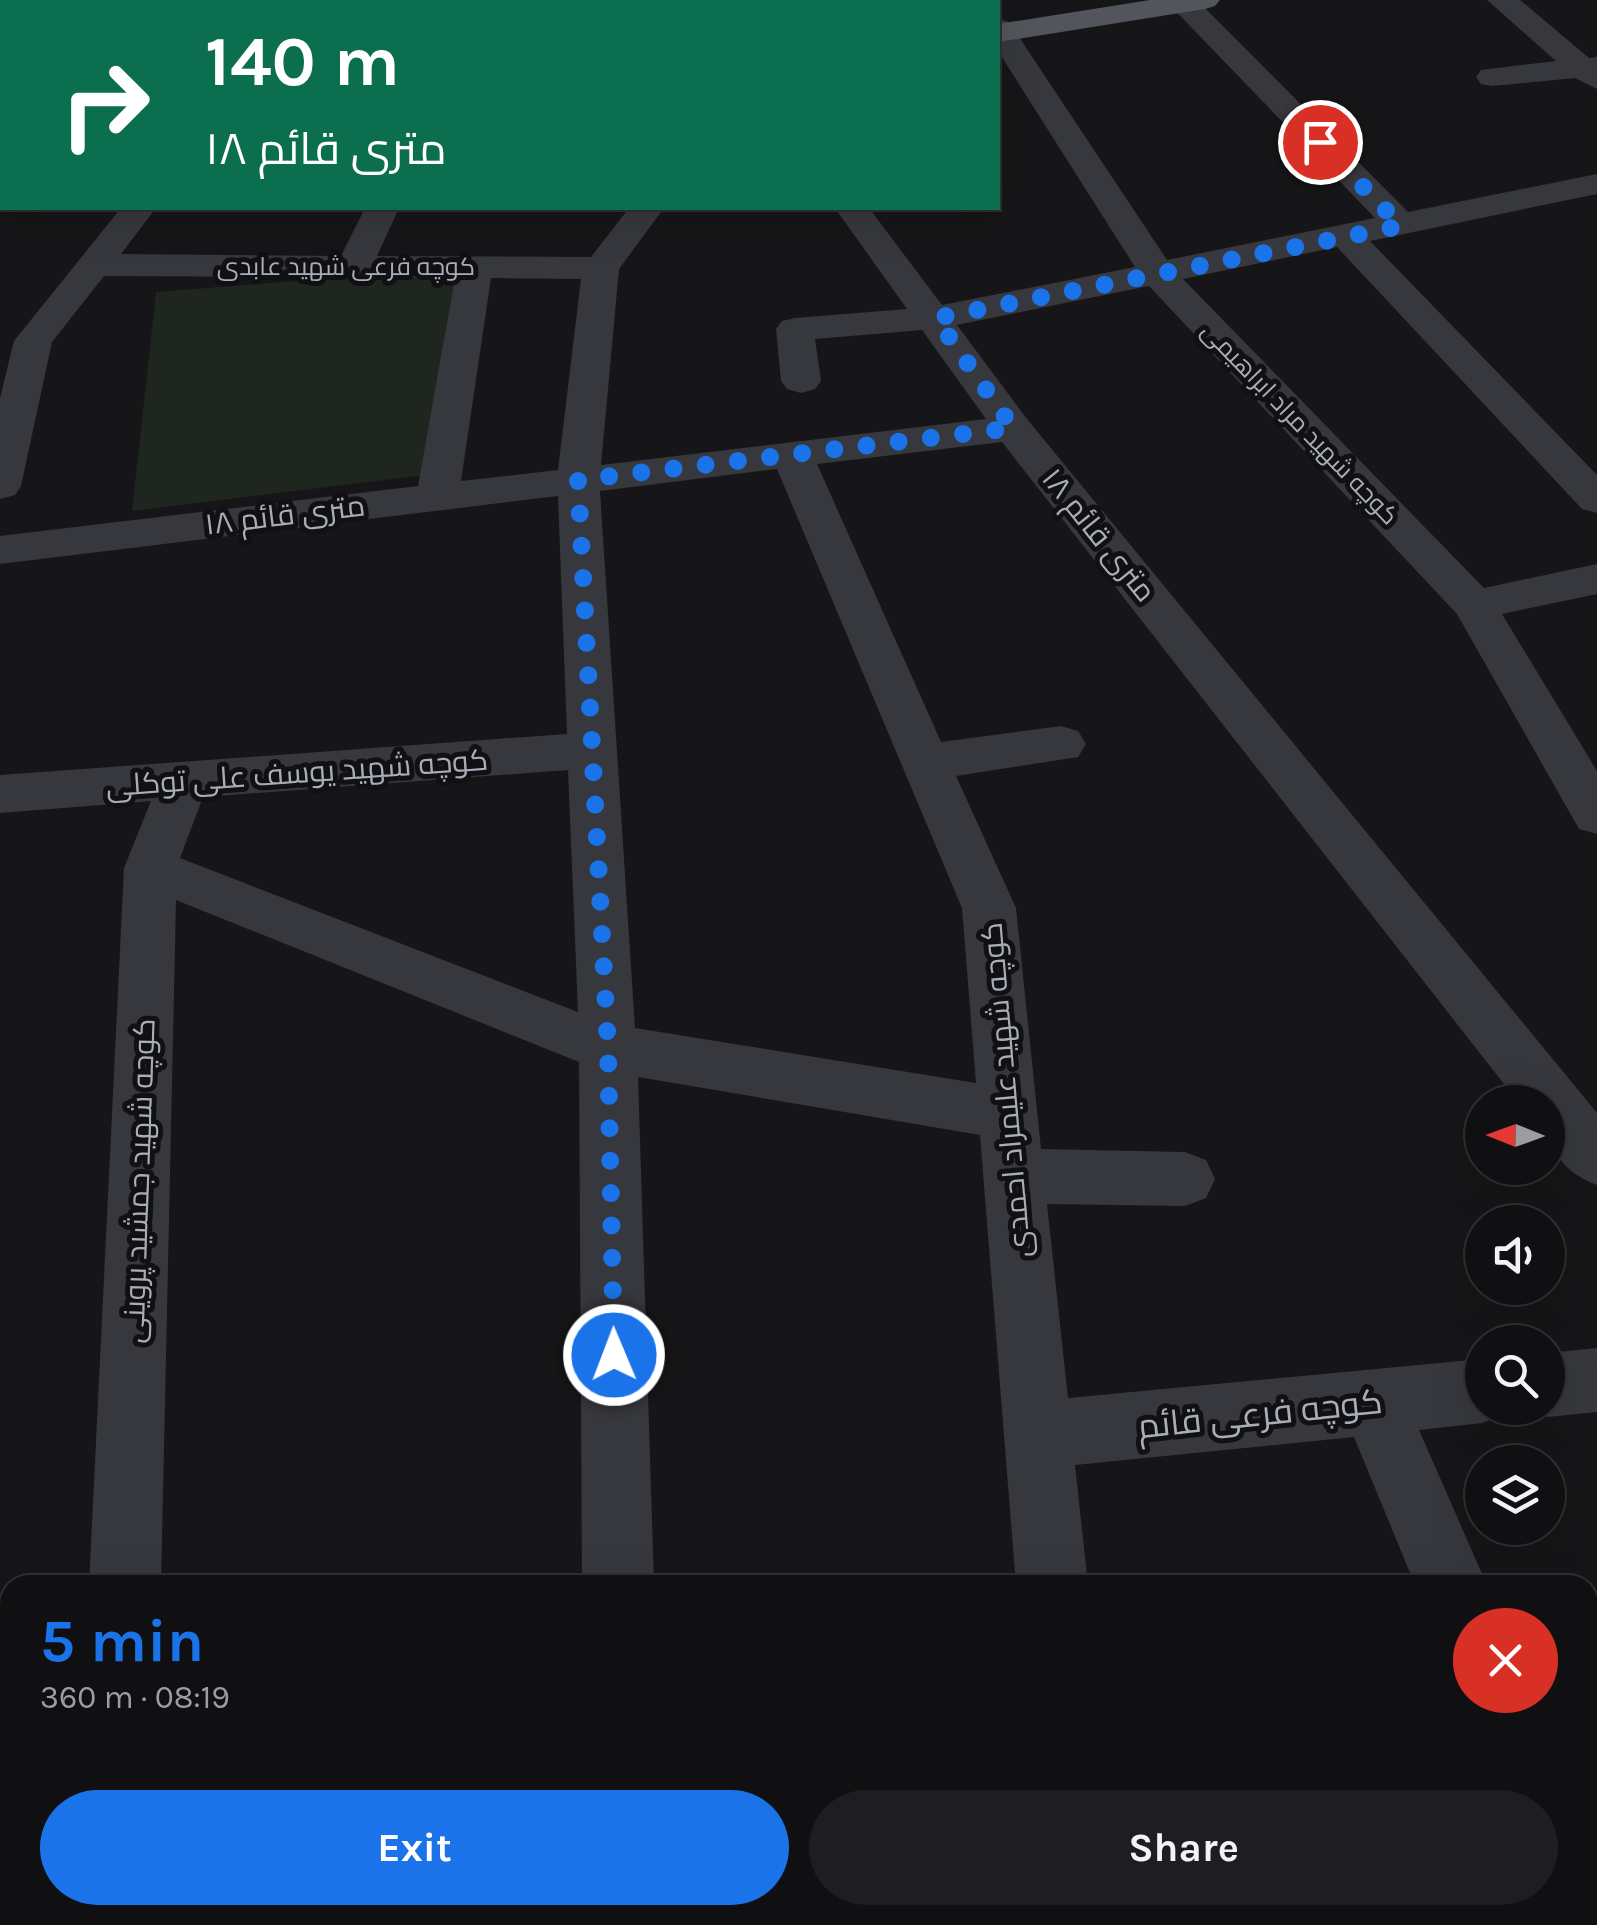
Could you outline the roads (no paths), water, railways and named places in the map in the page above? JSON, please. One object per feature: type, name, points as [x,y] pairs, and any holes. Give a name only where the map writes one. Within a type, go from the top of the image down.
[{"type":"main road","points":[[1000,31],[1190,1]]},
{"type":"street","points":[[1502,0],[1592,71]]},
{"type":"street","points":[[1190,1],[1401,226]]},
{"type":"street","name":"کوچه شهید مراد ابراهیمی","points":[[1000,33],[1159,275],[1474,605],[1597,815]]},
{"type":"street","points":[[1492,77],[1592,71]]},
{"type":"street","points":[[801,382],[795,329],[936,318],[1597,184]]},
{"type":"street","points":[[0,486],[16,341],[91,265],[137,210]]},
{"type":"street","points":[[354,266],[381,210]]},
{"type":"street","points":[[618,1575],[608,1048],[578,480],[601,268],[645,210]]},
{"type":"street","points":[[854,210],[1013,428]]},
{"type":"street","points":[[1348,236],[1597,500]]},
{"type":"street","name":"کوچه فرعی شهید عابدی","points":[[91,265],[601,268]]},
{"type":"street","points":[[437,497],[475,267]]},
{"type":"street","name":"۱۸ متری قائم","points":[[0,550],[1013,428],[1597,1158]]},
{"type":"street","name":"کوچه شهید علیمراد احمدی","points":[[792,455],[990,908],[1051,1575]]},
{"type":"street","points":[[1474,605],[1597,579]]},
{"type":"street","points":[[924,762],[1061,744]]},
{"type":"street","name":"کوچه شهید یوسف علی توکلی","points":[[0,794],[183,784],[594,750]]},
{"type":"street","name":"کوچه شهید جمشید پروینی","points":[[125,1575],[150,868],[183,784]]},
{"type":"street","points":[[150,868],[608,1048],[1008,1114]]},
{"type":"street","points":[[1014,1176],[1185,1179]]},
{"type":"street","points":[[1565,1383],[1597,1380]]},
{"type":"street","name":"کوچه فرعی قائم","points":[[1038,1436],[1465,1394]]},
{"type":"street","points":[[1373,1402],[1447,1575]]}]
